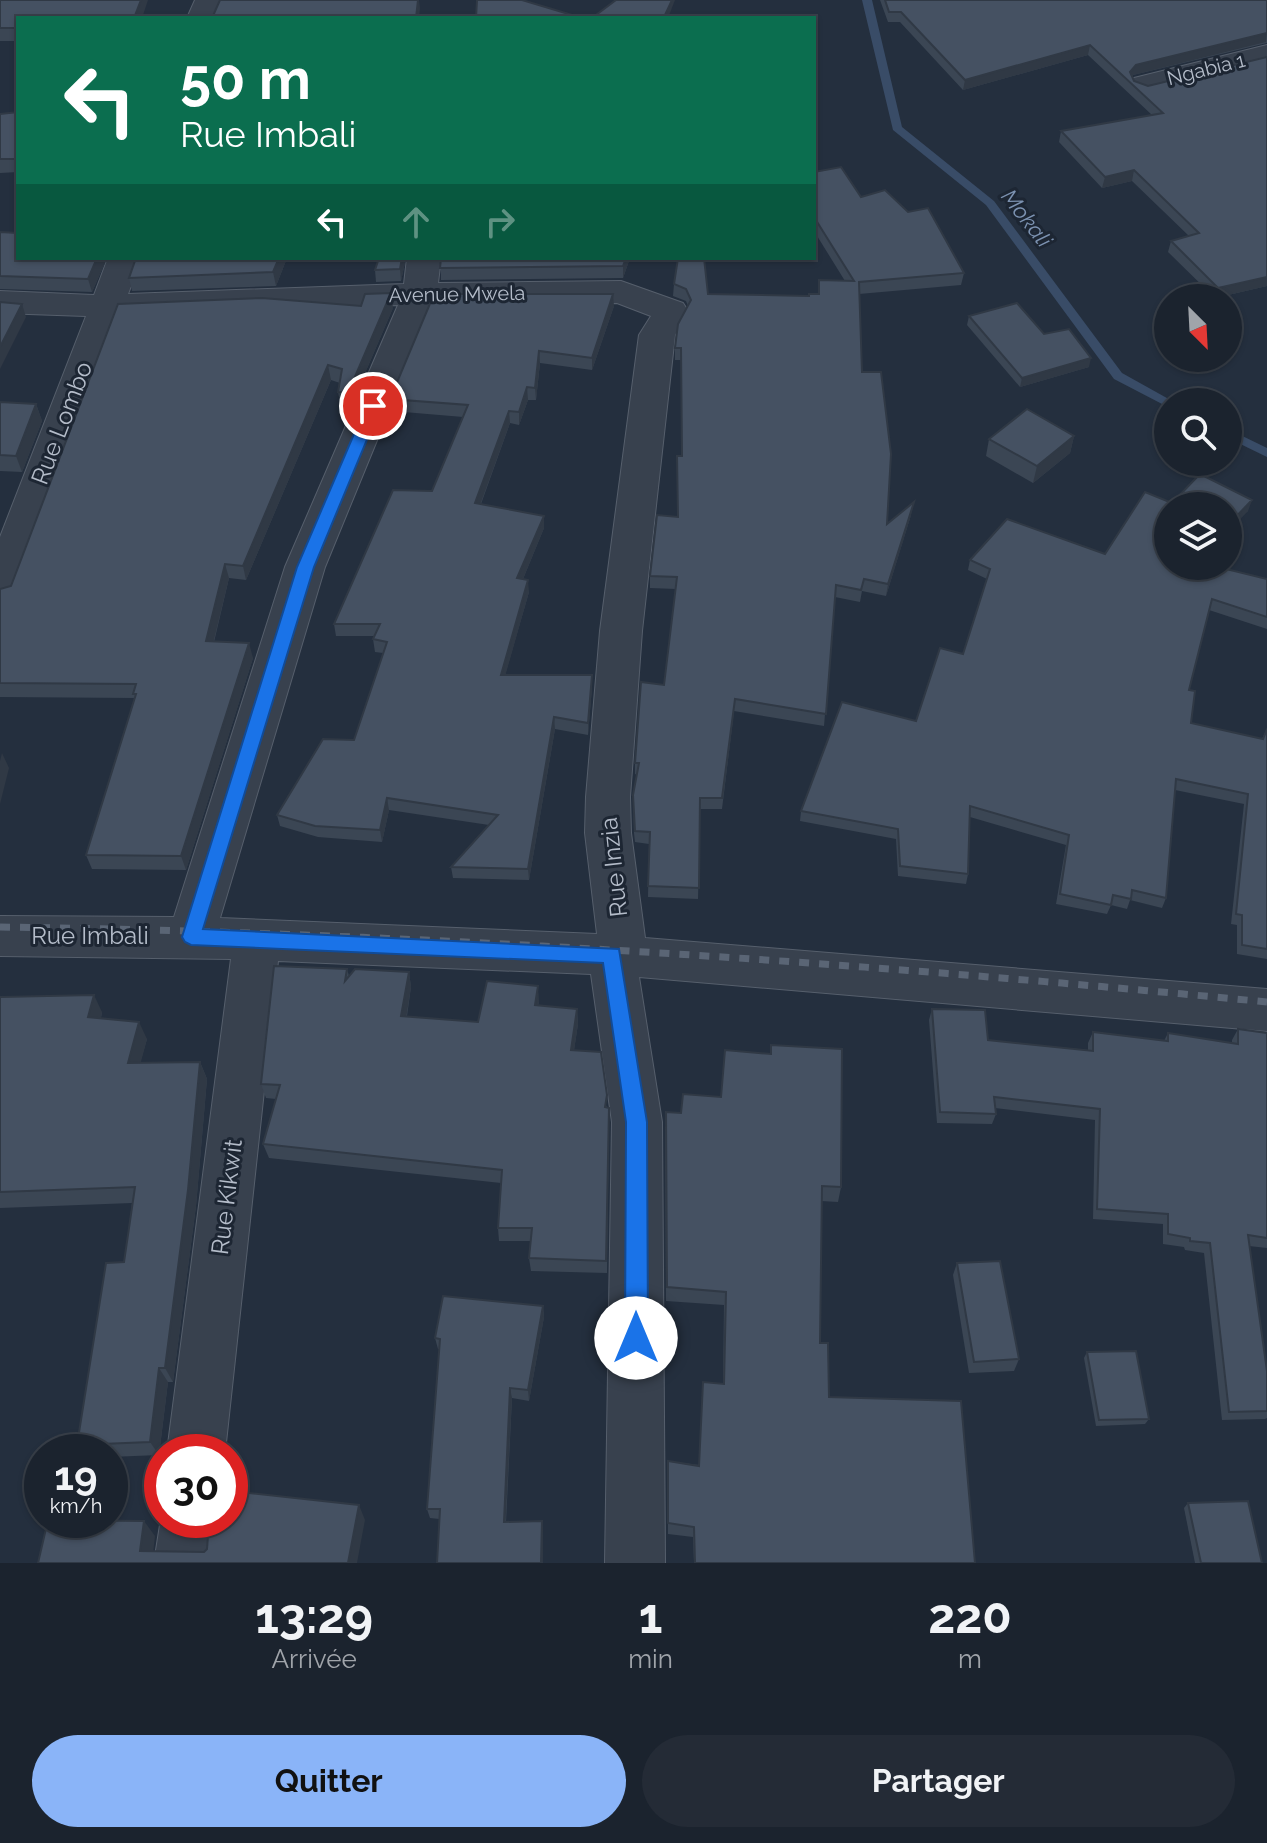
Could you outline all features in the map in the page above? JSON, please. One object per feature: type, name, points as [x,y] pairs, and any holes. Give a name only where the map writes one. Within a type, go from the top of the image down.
[{"type":"street","name":"Ngabia 1","points":[[1145,84],[1267,54]]},
{"type":"street","name":"Rue Lombo","points":[[0,589],[124,260]]},
{"type":"street","name":"Avenue Mwela","points":[[0,302],[107,306],[422,276],[621,292],[671,311]]},
{"type":"street","points":[[191,937],[305,567],[422,276]]},
{"type":"street","name":"Rue Inzia","points":[[635,1563],[637,1122],[612,955],[623,950],[608,833],[608,797],[621,631],[657,335],[671,311]]},
{"type":"street","name":"Rue Imbali","points":[[0,936],[191,937],[612,955],[1267,1010]]},
{"type":"street","name":"Rue Kikwit","points":[[198,1434],[257,941]]},
{"type":"street","points":[[184,1563],[186,1538]]},
{"type":"building","points":[[0,0],[141,0],[135,16],[16,16],[16,28],[0,28]]},
{"type":"building","points":[[220,0],[418,0],[416,16],[213,16]]},
{"type":"building","points":[[477,0],[522,0],[575,16],[476,16]]},
{"type":"building","points":[[616,0],[672,0],[666,16],[595,16]]},
{"type":"building","points":[[885,0],[1267,0],[1267,33],[1136,65],[1130,72],[1134,81],[1148,86],[1267,57],[1267,277],[1236,284],[1214,284],[1171,241],[1199,233],[1134,170],[1105,177],[1061,131],[1163,113],[1090,45],[965,80],[901,12],[889,12]]},
{"type":"building","points":[[16,112],[16,159],[0,159],[0,114]]},
{"type":"building","points":[[841,167],[861,197],[885,190],[908,212],[928,208],[964,273],[859,282],[862,372],[881,372],[891,454],[887,524],[914,502],[888,584],[864,579],[861,590],[836,585],[826,714],[735,699],[722,798],[700,798],[699,888],[648,886],[650,832],[635,831],[633,795],[639,763],[635,763],[641,682],[664,685],[677,577],[650,576],[657,515],[678,517],[677,456],[682,456],[681,348],[675,348],[678,324],[691,300],[686,289],[674,284],[678,260],[704,260],[708,294],[809,296],[819,294],[819,280],[854,281],[816,220],[816,172]]},
{"type":"building","points":[[0,232],[16,233],[16,260],[96,260],[88,279],[0,276]]},
{"type":"building","points":[[135,260],[278,260],[273,272],[129,278]]},
{"type":"building","points":[[378,260],[402,260],[400,269],[375,270]]},
{"type":"building","points":[[441,260],[625,260],[623,266],[440,268]]},
{"type":"building","points":[[391,293],[348,393],[338,392],[342,369],[328,365],[243,566],[225,564],[206,641],[249,643],[181,856],[86,855],[136,694],[133,694],[136,684],[0,683],[0,589],[11,586],[118,304],[262,298],[361,306],[365,294]]},
{"type":"building","points":[[434,294],[613,294],[592,358],[539,351],[535,388],[527,387],[519,412],[509,411],[475,503],[544,516],[517,578],[528,580],[501,675],[592,675],[588,723],[554,717],[528,869],[451,867],[498,815],[387,798],[380,830],[315,826],[277,815],[323,739],[354,740],[387,642],[373,639],[380,624],[334,624],[393,490],[432,491],[468,405],[390,399]]},
{"type":"building","points":[[0,302],[22,304],[0,347]]},
{"type":"building","points":[[1017,303],[1044,334],[1069,329],[1091,358],[1022,378],[969,316]]},
{"type":"building","points":[[0,402],[36,404],[16,456],[0,455]]},
{"type":"building","points":[[1027,409],[1074,436],[1037,466],[989,439]]},
{"type":"building","points":[[1198,476],[1204,476],[1236,492],[1183,492]]},
{"type":"building","points":[[1145,492],[1154,496],[1154,580],[1242,580],[1242,573],[1267,579],[1267,617],[1212,599],[1189,690],[1195,691],[1191,723],[1263,739],[1267,729],[1267,949],[1242,945],[1242,915],[1236,914],[1248,794],[1176,779],[1166,898],[1132,890],[1131,899],[1113,895],[1111,905],[1060,894],[1069,835],[970,806],[968,874],[900,866],[898,829],[801,811],[842,702],[916,721],[940,648],[963,654],[990,569],[970,560],[1007,519],[1105,554]]},
{"type":"building","points":[[1242,495],[1252,500],[1242,510]]},
{"type":"building","points":[[274,966],[347,969],[345,981],[355,969],[409,972],[401,1016],[478,1022],[487,981],[538,986],[535,1005],[577,1009],[571,1050],[601,1052],[607,1095],[605,1107],[609,1108],[606,1261],[529,1258],[532,1228],[498,1228],[502,1170],[263,1144],[280,1085],[261,1084]]},
{"type":"building","points":[[94,995],[88,1017],[139,1022],[128,1063],[200,1062],[188,1190],[165,1368],[159,1368],[151,1434],[144,1434],[144,1442],[128,1443],[128,1434],[79,1434],[106,1263],[124,1262],[135,1187],[0,1192],[0,997]]},
{"type":"building","points":[[932,1009],[985,1010],[988,1040],[1093,1051],[1093,1032],[1168,1041],[1168,1033],[1238,1044],[1238,1029],[1267,1033],[1267,1238],[1248,1235],[1267,1371],[1267,1411],[1229,1412],[1210,1243],[1168,1234],[1168,1214],[1097,1209],[1100,1109],[994,1097],[996,1114],[940,1112]]},
{"type":"building","points":[[771,1045],[842,1049],[841,1187],[822,1186],[820,1343],[828,1343],[829,1397],[961,1401],[975,1563],[695,1563],[694,1527],[668,1523],[668,1461],[699,1466],[703,1382],[724,1384],[726,1292],[667,1287],[666,1112],[681,1113],[683,1094],[721,1097],[725,1050],[771,1054]]},
{"type":"building","points":[[1000,1261],[1019,1359],[974,1362],[957,1263]]},
{"type":"building","points":[[443,1296],[543,1306],[528,1390],[510,1388],[504,1522],[542,1521],[541,1563],[437,1563],[440,1509],[427,1509],[440,1339],[435,1338]]},
{"type":"building","points":[[1136,1351],[1149,1419],[1099,1420],[1087,1352]]},
{"type":"building","points":[[248,1493],[359,1505],[348,1563],[38,1563],[44,1538],[128,1538],[128,1521],[144,1521],[140,1551],[204,1552],[208,1538],[248,1538]]},
{"type":"building","points":[[1248,1501],[1262,1563],[1201,1563],[1188,1503]]},
{"type":"waterway","name":"Mokali","points":[[867,0],[897,128],[990,203],[1118,376],[1154,395]]},
{"type":"waterway","name":"Mokali","points":[[1242,440],[1267,453]]},
{"type":"railway","points":[[0,927],[317,935],[634,951],[951,974],[1267,1002]]},
{"type":"route","points":[[373,406],[305,567],[191,937],[612,955],[637,1122],[636,1338]]}]
